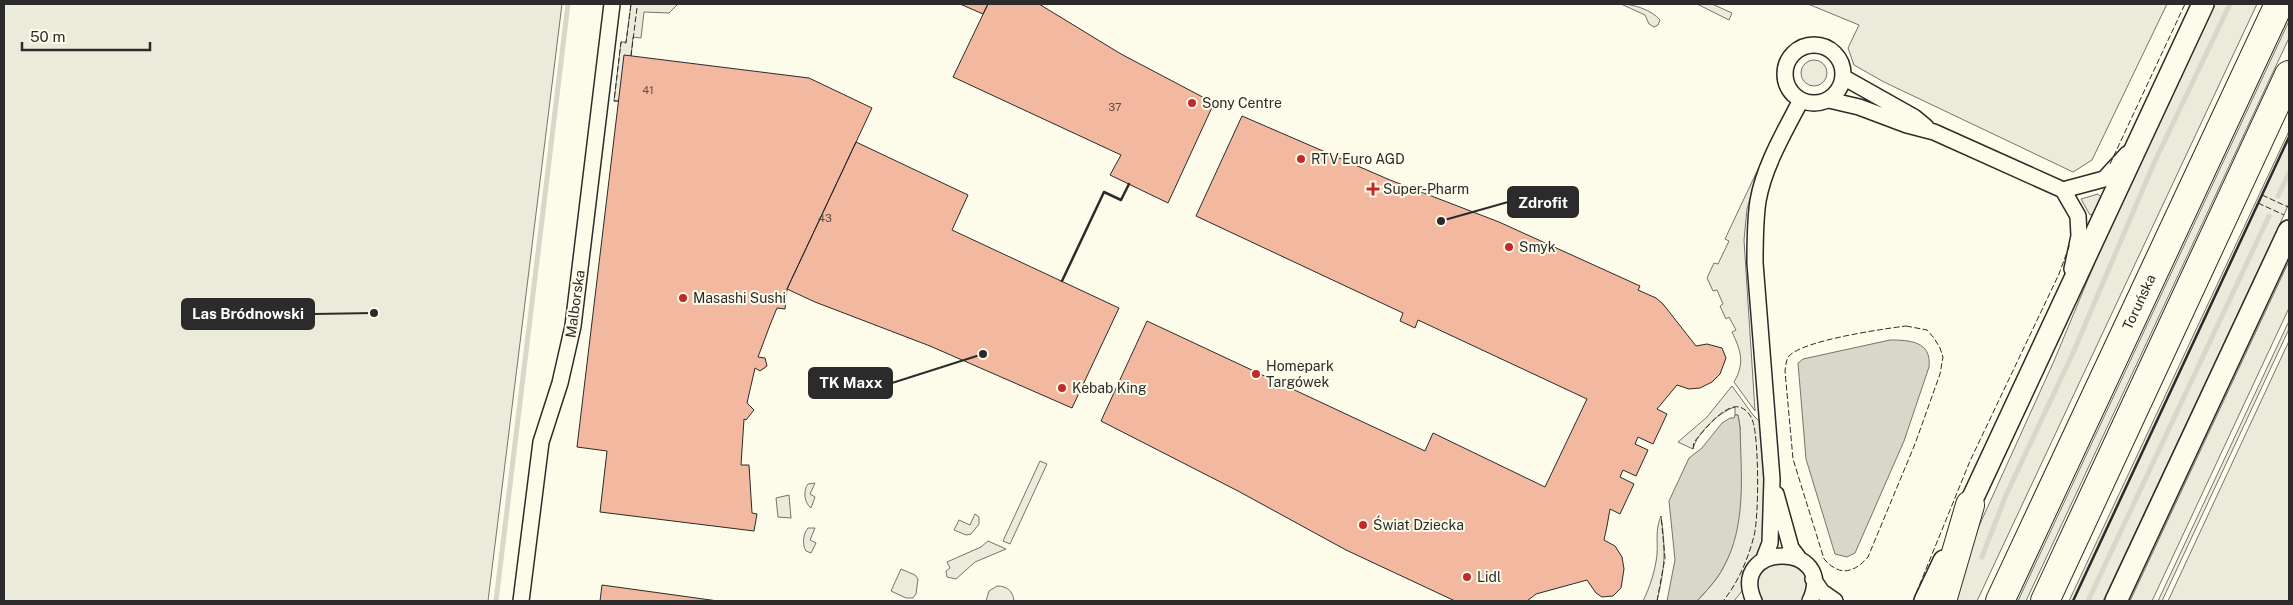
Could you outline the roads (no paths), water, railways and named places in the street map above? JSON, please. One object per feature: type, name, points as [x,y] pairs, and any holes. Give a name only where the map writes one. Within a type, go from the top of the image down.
[{"type":"highway","name":"Toruńska","points":[[2000,601],[2279,4]]},
{"type":"highway","points":[[2045,601],[2289,75]]},
{"type":"highway","points":[[1942,601],[1970,505]]},
{"type":"main road","points":[[1925,601],[2203,4]]},
{"type":"main road","points":[[2116,601],[2289,231]]},
{"type":"street","name":"Malborska","points":[[521,601],[540,442],[560,383],[573,326],[612,4]]},
{"type":"street","points":[[1829,100],[1839,90],[1843,77],[1840,60],[1830,50],[1813,45],[1799,49],[1787,62],[1785,75],[1790,92],[1801,100],[1815,104],[1829,100],[1859,106],[1908,125],[1934,132],[2064,190],[2078,216],[2079,236],[2066,297]]},
{"type":"street","points":[[1843,77],[1914,117],[1934,132]]},
{"type":"street","points":[[1754,601],[1751,593],[1751,579],[1763,561],[1770,542],[1772,479],[1755,263],[1758,199],[1770,165],[1801,100]]},
{"type":"street","points":[[2064,190],[2104,179],[2120,163],[2144,130]]},
{"type":"street","points":[[1772,479],[1791,548],[1808,568],[1822,592],[1835,601]]},
{"type":"street","points":[[1763,561],[1774,556],[1784,555],[1802,562]]},
{"type":"street","points":[[1810,601],[1814,588],[1813,579]]},
{"type":"waterway","points":[[496,601],[568,4]]},
{"type":"waterway","points":[[1982,557],[2006,495],[2073,353],[2154,163],[2230,4]]},
{"type":"waterway","points":[[2278,196],[2289,173]]},
{"type":"waterway","points":[[2088,601],[2269,216]]},
{"type":"place","name":"Sony Centre","points":[[1192,103]]},
{"type":"place","name":"RTV Euro AGD","points":[[1301,159]]},
{"type":"place","name":"Super-Pharm","points":[[1373,189]]},
{"type":"place","name":"Zdrofit","points":[[1441,221]]},
{"type":"place","name":"Smyk","points":[[1509,247]]},
{"type":"place","name":"Masashi Sushi","points":[[683,298]]},
{"type":"place","name":"Las Bródnowski","points":[[374,313]]},
{"type":"place","name":"TK Maxx","points":[[983,354]]},
{"type":"place","name":"Homepark Targówek","points":[[1256,374]]},
{"type":"place","name":"Kebab King","points":[[1062,388]]},
{"type":"place","name":"Świat Dziecka","points":[[1363,525]]},
{"type":"place","name":"Lidl","points":[[1467,577]]}]
